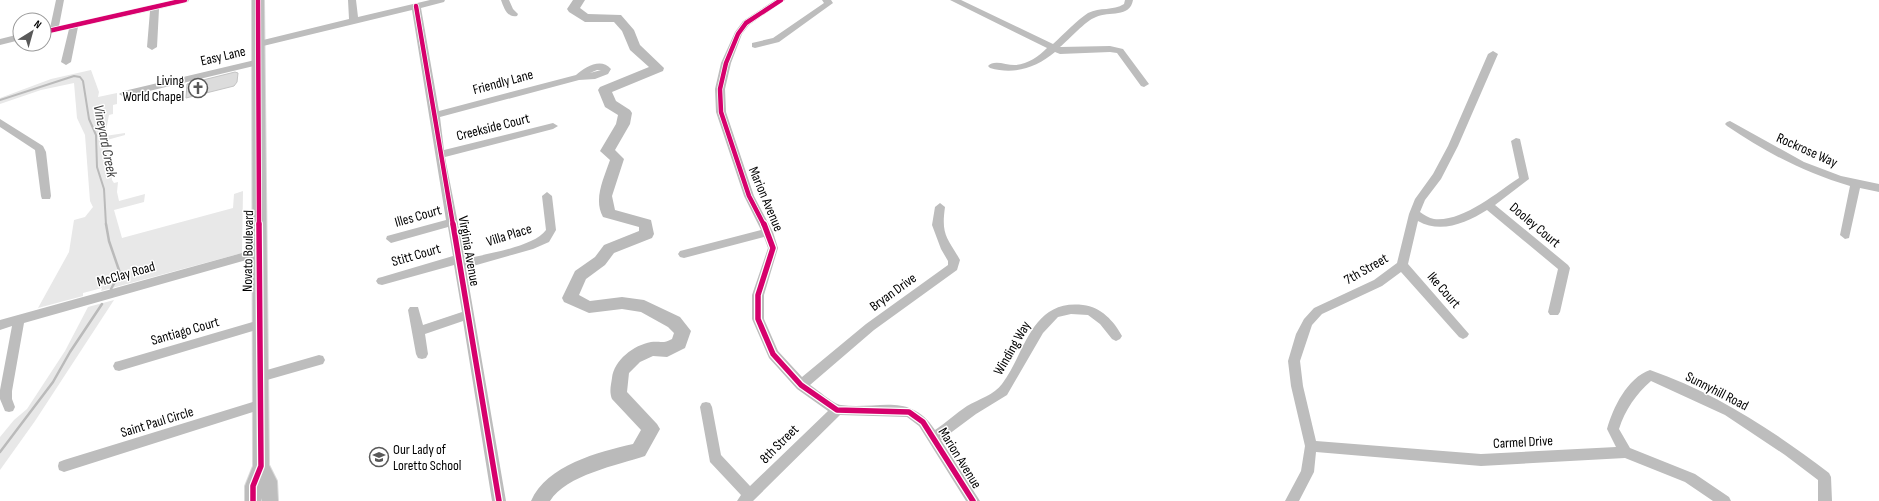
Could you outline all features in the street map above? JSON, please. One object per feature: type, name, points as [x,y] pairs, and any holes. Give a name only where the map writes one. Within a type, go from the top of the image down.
[{"type":"main road","name":"Novato Boulevard","points":[[253,501],[252,486],[260,466],[258,0]]},
{"type":"main road","name":"Novato Boulevard","points":[[260,466],[269,481],[270,501]]},
{"type":"street","points":[[60,0],[54,30],[185,0]]},
{"type":"street","points":[[352,0],[354,20]]},
{"type":"street","points":[[259,44],[442,0]]},
{"type":"street","points":[[505,0],[508,10],[514,14]]},
{"type":"street","name":"Marion Avenue","points":[[781,0],[746,23],[738,34],[726,63],[720,89],[721,112],[749,196],[768,232],[773,248],[758,295],[758,319],[773,354],[801,385],[837,410],[908,412],[923,422],[934,437],[973,501]]},
{"type":"street","points":[[954,0],[1060,51],[1110,49],[1120,51],[1144,84]]},
{"type":"street","points":[[993,66],[1016,68],[1031,64],[1054,48],[1092,15],[1103,12],[1118,11],[1128,5],[1129,0]]},
{"type":"street","points":[[755,45],[776,40],[828,1]]},
{"type":"street","points":[[152,47],[155,6]]},
{"type":"street","name":"Virginia Avenue","points":[[416,6],[499,501]]},
{"type":"street","points":[[66,62],[74,25]]},
{"type":"street","points":[[0,42],[12,39]]},
{"type":"street","name":"7th Street","points":[[1292,501],[1307,472],[1311,446],[1297,386],[1294,361],[1308,322],[1318,311],[1378,283],[1402,265],[1414,214],[1420,199],[1437,176],[1453,146],[1494,54]]},
{"type":"street","name":"Easy Lane","points":[[124,94],[259,62]]},
{"type":"street","name":"Friendly Lane","points":[[435,114],[578,77]]},
{"type":"street","points":[[0,122],[39,148],[41,152],[46,196]]},
{"type":"street","name":"Rockrose Way","points":[[1730,124],[1757,142],[1806,168],[1855,185],[1879,188]]},
{"type":"street","name":"Creekside Court","points":[[440,155],[553,126]]},
{"type":"street","points":[[1414,214],[1432,223],[1442,223],[1460,219],[1487,204],[1524,179],[1516,141]]},
{"type":"street","points":[[1845,235],[1855,185]]},
{"type":"street","name":"Villa Place","points":[[460,262],[533,245],[545,239],[551,230],[547,196]]},
{"type":"street","name":"Dooley Court","points":[[1487,204],[1564,268],[1554,312]]},
{"type":"street","name":"Bryan Drive","points":[[801,385],[870,327],[953,266],[954,260],[946,249],[937,225],[940,207]]},
{"type":"street","name":"Illes Court","points":[[391,239],[452,222]]},
{"type":"street","points":[[684,254],[768,232]]},
{"type":"street","name":"McClay Road","points":[[0,325],[260,252]]},
{"type":"street","name":"Stitt Court","points":[[382,280],[460,262]]},
{"type":"street","name":"Ike Court","points":[[1402,265],[1463,334]]},
{"type":"street","name":"Winding Way","points":[[934,437],[948,430],[976,407],[992,401],[1002,394],[1041,326],[1051,316],[1061,310],[1072,309],[1095,312],[1103,318],[1116,336]]},
{"type":"street","points":[[414,310],[422,354]]},
{"type":"street","points":[[419,331],[468,315]]},
{"type":"street","points":[[9,407],[6,399],[6,391],[19,320]]},
{"type":"street","name":"Santiago Court","points":[[119,366],[259,325]]},
{"type":"street","points":[[260,377],[319,360]]},
{"type":"street","name":"Sunnyhill Road","points":[[1625,452],[1613,429],[1616,415],[1639,383],[1650,375],[1729,411],[1790,451],[1824,477],[1825,501]]},
{"type":"street","name":"Saint Paul Circle","points":[[64,466],[259,405]]},
{"type":"street","points":[[706,407],[714,458],[747,498]]},
{"type":"street","name":"8th Street","points":[[747,498],[837,410]]},
{"type":"street","name":"Carmel Drive","points":[[1311,446],[1481,460],[1625,452],[1690,478],[1724,501]]},
{"type":"shaded area","points":[[91,70],[99,92],[98,97],[117,93],[117,104],[113,105],[113,114],[109,115],[105,136],[125,133],[125,135],[107,140],[112,180],[114,183],[118,182],[117,192],[119,201],[145,194],[144,202],[114,210],[122,238],[233,208],[234,194],[243,191],[242,253],[101,291],[102,288],[83,293],[83,296],[38,308],[69,252],[74,220],[85,217],[93,207],[90,201],[85,135],[77,118],[74,83],[41,90],[0,104],[0,98],[51,79]]},
{"type":"shaded area","points":[[114,300],[35,421],[0,470],[0,437],[14,420],[27,409],[65,351],[88,307]]},
{"type":"building","name":"Living World Chapel","points":[[235,72],[238,73],[237,82],[234,86],[186,98],[187,84]]},
{"type":"waterway","points":[[540,501],[555,483],[569,475],[599,462],[639,450],[651,429],[618,394],[621,370],[634,357],[652,349],[667,350],[679,343],[683,331],[674,322],[644,306],[622,303],[589,307],[570,298],[580,275],[600,261],[609,249],[647,234],[646,224],[608,213],[605,196],[617,159],[607,151],[623,124],[625,113],[610,104],[605,90],[658,68],[634,47],[628,30],[617,18],[585,18],[573,9],[579,0]]},
{"type":"waterway","name":"Vineyard Creek","points":[[0,100],[74,76],[80,77],[83,81],[89,119],[96,135],[97,167],[104,189],[106,225]]},
{"type":"waterway","name":"Vineyard Creek","points":[[106,224],[109,241],[120,273],[111,289]]},
{"type":"waterway","name":"Vineyard Creek","points":[[0,452],[53,382],[70,352],[102,304]]},
{"type":"cycle path","points":[[52,30],[185,0]]},
{"type":"cycle path","points":[[253,501],[253,486],[261,466],[258,0]]},
{"type":"cycle path","points":[[781,0],[746,23],[738,34],[726,63],[720,89],[721,112],[749,196],[768,232],[773,248],[758,295],[758,319],[773,354],[801,385],[837,410],[909,412],[923,422],[973,501]]},
{"type":"cycle path","points":[[416,6],[499,501]]},
{"type":"place","name":"Living World Chapel","points":[[198,88]]},
{"type":"place","name":"Our Lady of Loretto School","points":[[379,457]]}]
